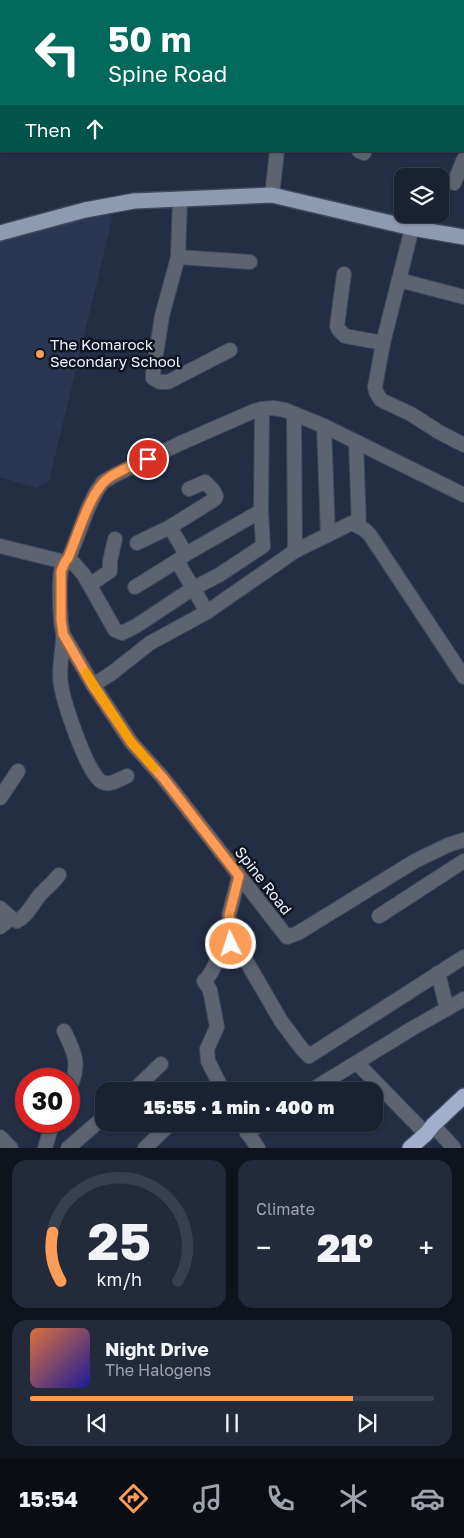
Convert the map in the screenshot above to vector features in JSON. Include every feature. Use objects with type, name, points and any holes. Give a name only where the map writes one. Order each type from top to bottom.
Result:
[{"type":"highway","points":[[410,1148],[464,1096]]},
{"type":"main road","points":[[0,233],[134,200],[272,195],[412,228],[464,237]]},
{"type":"street","points":[[272,195],[277,152]]},
{"type":"street","points":[[454,182],[464,159]]},
{"type":"street","points":[[180,199],[178,257],[162,316],[153,378],[160,382],[168,382],[230,350]]},
{"type":"street","points":[[412,228],[383,343],[375,387],[381,400],[411,414],[464,445]]},
{"type":"street","points":[[178,257],[250,262]]},
{"type":"street","points":[[344,274],[337,326],[339,330],[345,336],[383,343]]},
{"type":"street","points":[[399,280],[464,297]]},
{"type":"street","points":[[127,776],[109,784],[101,782],[97,778],[84,756],[61,687],[60,670],[63,634],[61,620],[61,571],[87,511],[103,482],[182,443],[254,411],[273,408],[285,410],[324,426],[464,495]]},
{"type":"street","points":[[0,546],[67,560],[84,575],[115,630],[122,633],[136,626],[192,589],[219,575],[264,546],[260,511],[262,409]]},
{"type":"street","points":[[294,414],[295,551]]},
{"type":"street","points":[[324,426],[328,535]]},
{"type":"street","points":[[356,442],[359,526]]},
{"type":"street","points":[[137,544],[170,527],[215,499],[216,496],[205,482],[189,489]]},
{"type":"street","points":[[135,587],[260,511]]},
{"type":"street","points":[[93,686],[150,643],[207,612],[295,551],[352,523],[370,535],[464,677]]},
{"type":"street","points":[[170,527],[192,589],[207,612]]},
{"type":"street","points":[[88,584],[110,571],[110,561],[115,539]]},
{"type":"street","name":"Spine Road","points":[[63,634],[93,686],[131,742],[164,779],[287,937],[290,937],[415,861],[448,845],[464,840]]},
{"type":"street","points":[[0,798],[18,771]]},
{"type":"street","points":[[379,916],[464,861]]},
{"type":"street","points":[[4,918],[20,920],[59,875]]},
{"type":"street","points":[[239,876],[229,915],[233,938],[281,1020],[309,1056],[464,957]]},
{"type":"street","points":[[218,1082],[208,1061],[207,1049],[217,1027],[210,990],[204,980],[209,976],[210,971],[218,960],[218,952],[231,944],[233,938]]},
{"type":"street","points":[[438,974],[447,1009]]},
{"type":"street","points":[[324,1082],[464,999]]},
{"type":"street","points":[[64,1031],[76,1058],[76,1068]]},
{"type":"street","points":[[142,1082],[161,1064]]},
{"type":"street","points":[[357,1064],[429,1130],[454,1148]]},
{"type":"street","points":[[68,1148],[95,1125]]},
{"type":"street","points":[[145,1148],[162,1132]]},
{"type":"street","points":[[247,1132],[258,1148]]},
{"type":"street","points":[[45,1148],[49,1133]]},
{"type":"street","points":[[0,1137],[11,1148]]},
{"type":"shaded area","name":"The Komarock Secondary School","points":[[115,207],[49,481],[36,488],[0,477],[0,230]]},
{"type":"slow traffic","points":[[86,673],[131,742],[154,768]]},
{"type":"place","name":"The Komarock Secondary School","points":[[40,354]]},
{"type":"route","points":[[148,459],[103,482],[96,492],[61,571],[61,620],[63,634],[93,686],[131,742],[164,779],[239,876],[229,915],[233,938],[231,944]]}]
